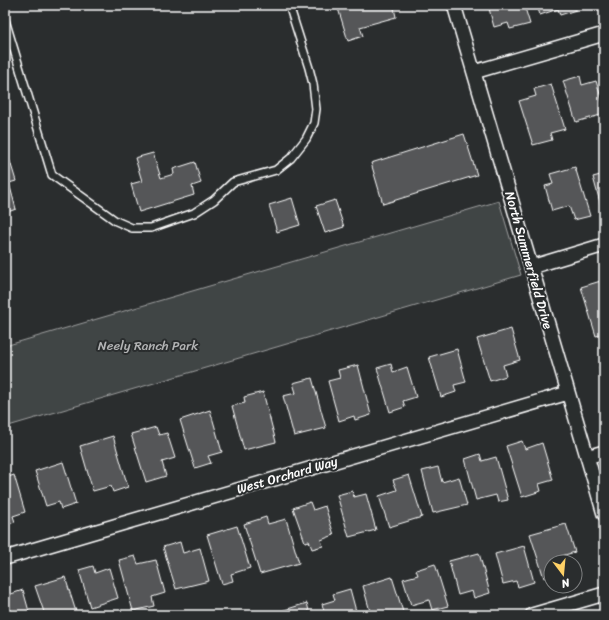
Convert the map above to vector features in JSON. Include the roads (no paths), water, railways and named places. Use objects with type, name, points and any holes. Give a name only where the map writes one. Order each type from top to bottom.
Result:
[{"type":"street","name":"North Summerfield Drive","points":[[454,5],[604,514]]},
{"type":"street","points":[[474,72],[604,34]]},
{"type":"street","points":[[531,267],[604,245]]},
{"type":"street","name":"West Orchard Way","points":[[5,558],[568,393]]},
{"type":"street","points":[[587,457],[604,452]]},
{"type":"street","points":[[532,615],[604,594]]},
{"type":"lane","points":[[5,20],[52,175],[116,221],[132,228],[151,228],[194,213],[214,200],[233,182],[276,170],[291,158],[306,139],[314,123],[316,109],[309,68],[289,5]]},
{"type":"park label","name":"Neely Ranch Park","points":[[148,345]]}]
